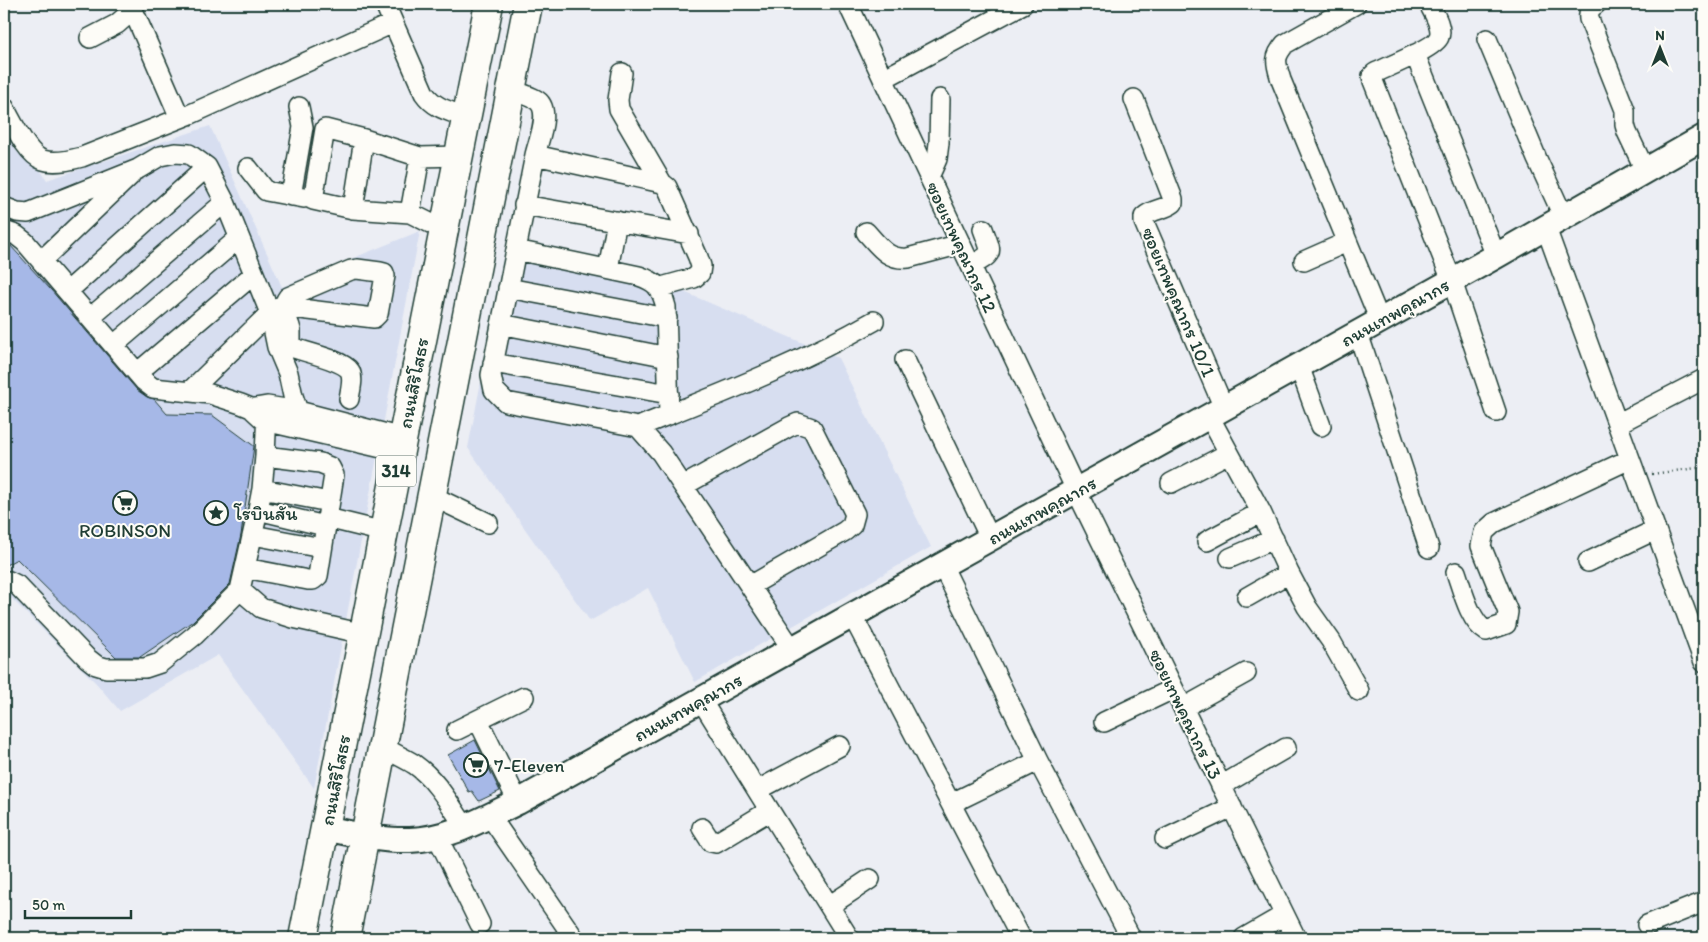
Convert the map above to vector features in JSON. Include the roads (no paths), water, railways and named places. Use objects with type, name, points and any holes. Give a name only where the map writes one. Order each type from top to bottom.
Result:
[{"type":"highway","name":"ถนนสิริโสธร","points":[[303,938],[458,156],[468,118],[489,4]]},
{"type":"highway","name":"314","points":[[345,938],[528,4]]},
{"type":"main road","name":"ถนนเทพคุณากร","points":[[325,828],[365,837],[412,840],[437,836],[490,816],[1703,142]]},
{"type":"street","points":[[385,4],[424,92],[431,102],[441,108],[468,118]]},
{"type":"street","name":"ซอยเทพคุณากร 12","points":[[848,4],[1076,490]]},
{"type":"street","points":[[883,79],[1023,4]]},
{"type":"street","points":[[1356,4],[1285,44],[1277,53],[1276,63],[1281,80],[1380,321]]},
{"type":"street","points":[[1429,4],[1440,28],[1440,36],[1436,42],[1372,76],[1452,281],[1496,412]]},
{"type":"street","points":[[1596,4],[1590,8],[1588,13],[1589,19],[1625,110],[1624,125],[1646,172]]},
{"type":"street","points":[[90,38],[117,24],[133,7],[180,118]]},
{"type":"street","points":[[4,107],[29,149],[43,160],[65,161],[82,157],[180,118],[393,22]]},
{"type":"street","points":[[1487,39],[1537,159],[1617,424],[1704,662]]},
{"type":"street","points":[[1415,54],[1496,256]]},
{"type":"street","points":[[622,73],[618,100],[619,109],[662,183],[667,187],[672,196],[701,266],[700,273],[694,278],[658,288]]},
{"type":"street","points":[[512,90],[537,99],[543,107],[544,120],[524,205],[490,375],[494,390],[506,402],[638,428],[782,368],[837,342],[874,321]]},
{"type":"street","points":[[929,177],[937,159],[940,99]]},
{"type":"street","name":"ซอยเทพคุณากร 10/1","points":[[1134,99],[1174,199],[1173,203],[1169,206],[1149,213],[1144,217],[1144,222],[1217,412]]},
{"type":"street","points":[[291,196],[303,127],[299,107]]},
{"type":"street","points":[[303,127],[325,129],[420,157],[458,156]]},
{"type":"street","points":[[313,200],[325,129]]},
{"type":"street","points":[[353,209],[364,139]]},
{"type":"street","points":[[298,411],[293,396],[284,347],[290,329],[279,308],[254,274],[225,202],[207,167],[189,154],[175,153],[160,156],[138,169],[28,213],[10,233],[25,242],[153,388],[210,394],[261,412],[401,445]]},
{"type":"street","points":[[535,156],[662,183]]},
{"type":"street","points":[[410,213],[420,157]]},
{"type":"street","points":[[68,292],[207,167]]},
{"type":"street","points":[[248,168],[266,191],[353,209],[410,213],[444,230]]},
{"type":"street","points":[[41,261],[138,169]]},
{"type":"street","points":[[90,318],[225,202]]},
{"type":"street","points":[[524,205],[689,234]]},
{"type":"street","points":[[4,207],[17,212],[28,213]]},
{"type":"street","points":[[608,269],[617,222]]},
{"type":"street","points":[[971,266],[987,257],[990,253],[983,229]]},
{"type":"street","points":[[866,232],[889,255],[899,259],[960,244]]},
{"type":"street","points":[[114,345],[239,238]]},
{"type":"street","points":[[1304,261],[1347,242]]},
{"type":"street","points":[[516,250],[608,269],[653,281],[663,296],[666,306],[669,415]]},
{"type":"street","points":[[189,392],[279,308],[288,297],[351,270],[380,272],[384,273],[385,276],[378,314],[374,318],[279,308]]},
{"type":"street","points":[[138,372],[254,274]]},
{"type":"street","points":[[508,288],[667,318]]},
{"type":"street","points":[[501,324],[668,356]]},
{"type":"street","points":[[1358,333],[1429,548]]},
{"type":"street","points":[[284,347],[342,364],[350,371],[352,379],[349,399]]},
{"type":"street","points":[[905,360],[990,538]]},
{"type":"street","points":[[493,363],[669,394]]},
{"type":"street","points":[[1299,366],[1321,426]]},
{"type":"street","points":[[1617,424],[1704,379]]},
{"type":"street","points":[[261,412],[298,411],[401,445]]},
{"type":"street","points":[[4,582],[9,581],[17,585],[86,658],[106,668],[145,668],[160,663],[195,635],[240,590],[262,489],[265,456],[261,412]]},
{"type":"street","points":[[1217,412],[1229,453],[1261,512],[1289,573],[1307,607],[1331,641],[1359,691]]},
{"type":"street","points":[[683,486],[789,427],[798,423],[812,428],[855,514],[852,524],[845,531],[750,586]]},
{"type":"street","points":[[638,428],[661,453],[792,649]]},
{"type":"street","points":[[1171,483],[1229,453]]},
{"type":"street","points":[[245,568],[313,580],[318,576],[334,475],[330,467],[320,463],[265,456]]},
{"type":"street","points":[[1456,572],[1474,620],[1480,628],[1486,631],[1506,624],[1508,612],[1481,546],[1484,532],[1494,523],[1633,467]]},
{"type":"street","points":[[262,489],[327,515],[384,532]]},
{"type":"street","name":"ซอยเทพคุณากร 13","points":[[1076,490],[1296,938]]},
{"type":"street","points":[[432,496],[488,523]]},
{"type":"street","points":[[258,510],[327,515]]},
{"type":"street","points":[[1207,541],[1261,512]]},
{"type":"street","points":[[1588,562],[1655,530]]},
{"type":"street","points":[[253,535],[322,548]]},
{"type":"street","points":[[1230,558],[1274,539]]},
{"type":"street","points":[[942,565],[1038,761],[1131,938]]},
{"type":"street","points":[[1247,597],[1289,573]]},
{"type":"street","points":[[240,590],[261,608],[294,618],[364,634]]},
{"type":"street","points":[[852,615],[1022,938]]},
{"type":"street","points":[[1183,708],[1246,673]]},
{"type":"street","points":[[1104,722],[1173,689]]},
{"type":"street","points":[[457,730],[524,697]]},
{"type":"street","points":[[701,700],[849,938]]},
{"type":"street","points":[[478,720],[518,802]]},
{"type":"street","points":[[758,790],[840,746]]},
{"type":"street","points":[[383,747],[414,765],[427,776],[449,803],[465,827]]},
{"type":"street","points":[[1221,786],[1286,748]]},
{"type":"street","points":[[952,803],[1038,761]]},
{"type":"street","points":[[1165,839],[1232,807]]},
{"type":"street","points":[[702,828],[711,842],[716,843],[770,811]]},
{"type":"street","points":[[490,816],[568,936]]},
{"type":"street","points":[[437,836],[480,924]]},
{"type":"street","points":[[829,906],[870,879]]},
{"type":"street","points":[[1647,925],[1704,902]]},
{"type":"street","points":[[1244,938],[1284,915]]},
{"type":"place","name":"ROBINSON","points":[[125,503]]},
{"type":"place","name":"โรบินสัน","points":[[216,513]]},
{"type":"place","name":"7-Eleven","points":[[476,765]]}]
